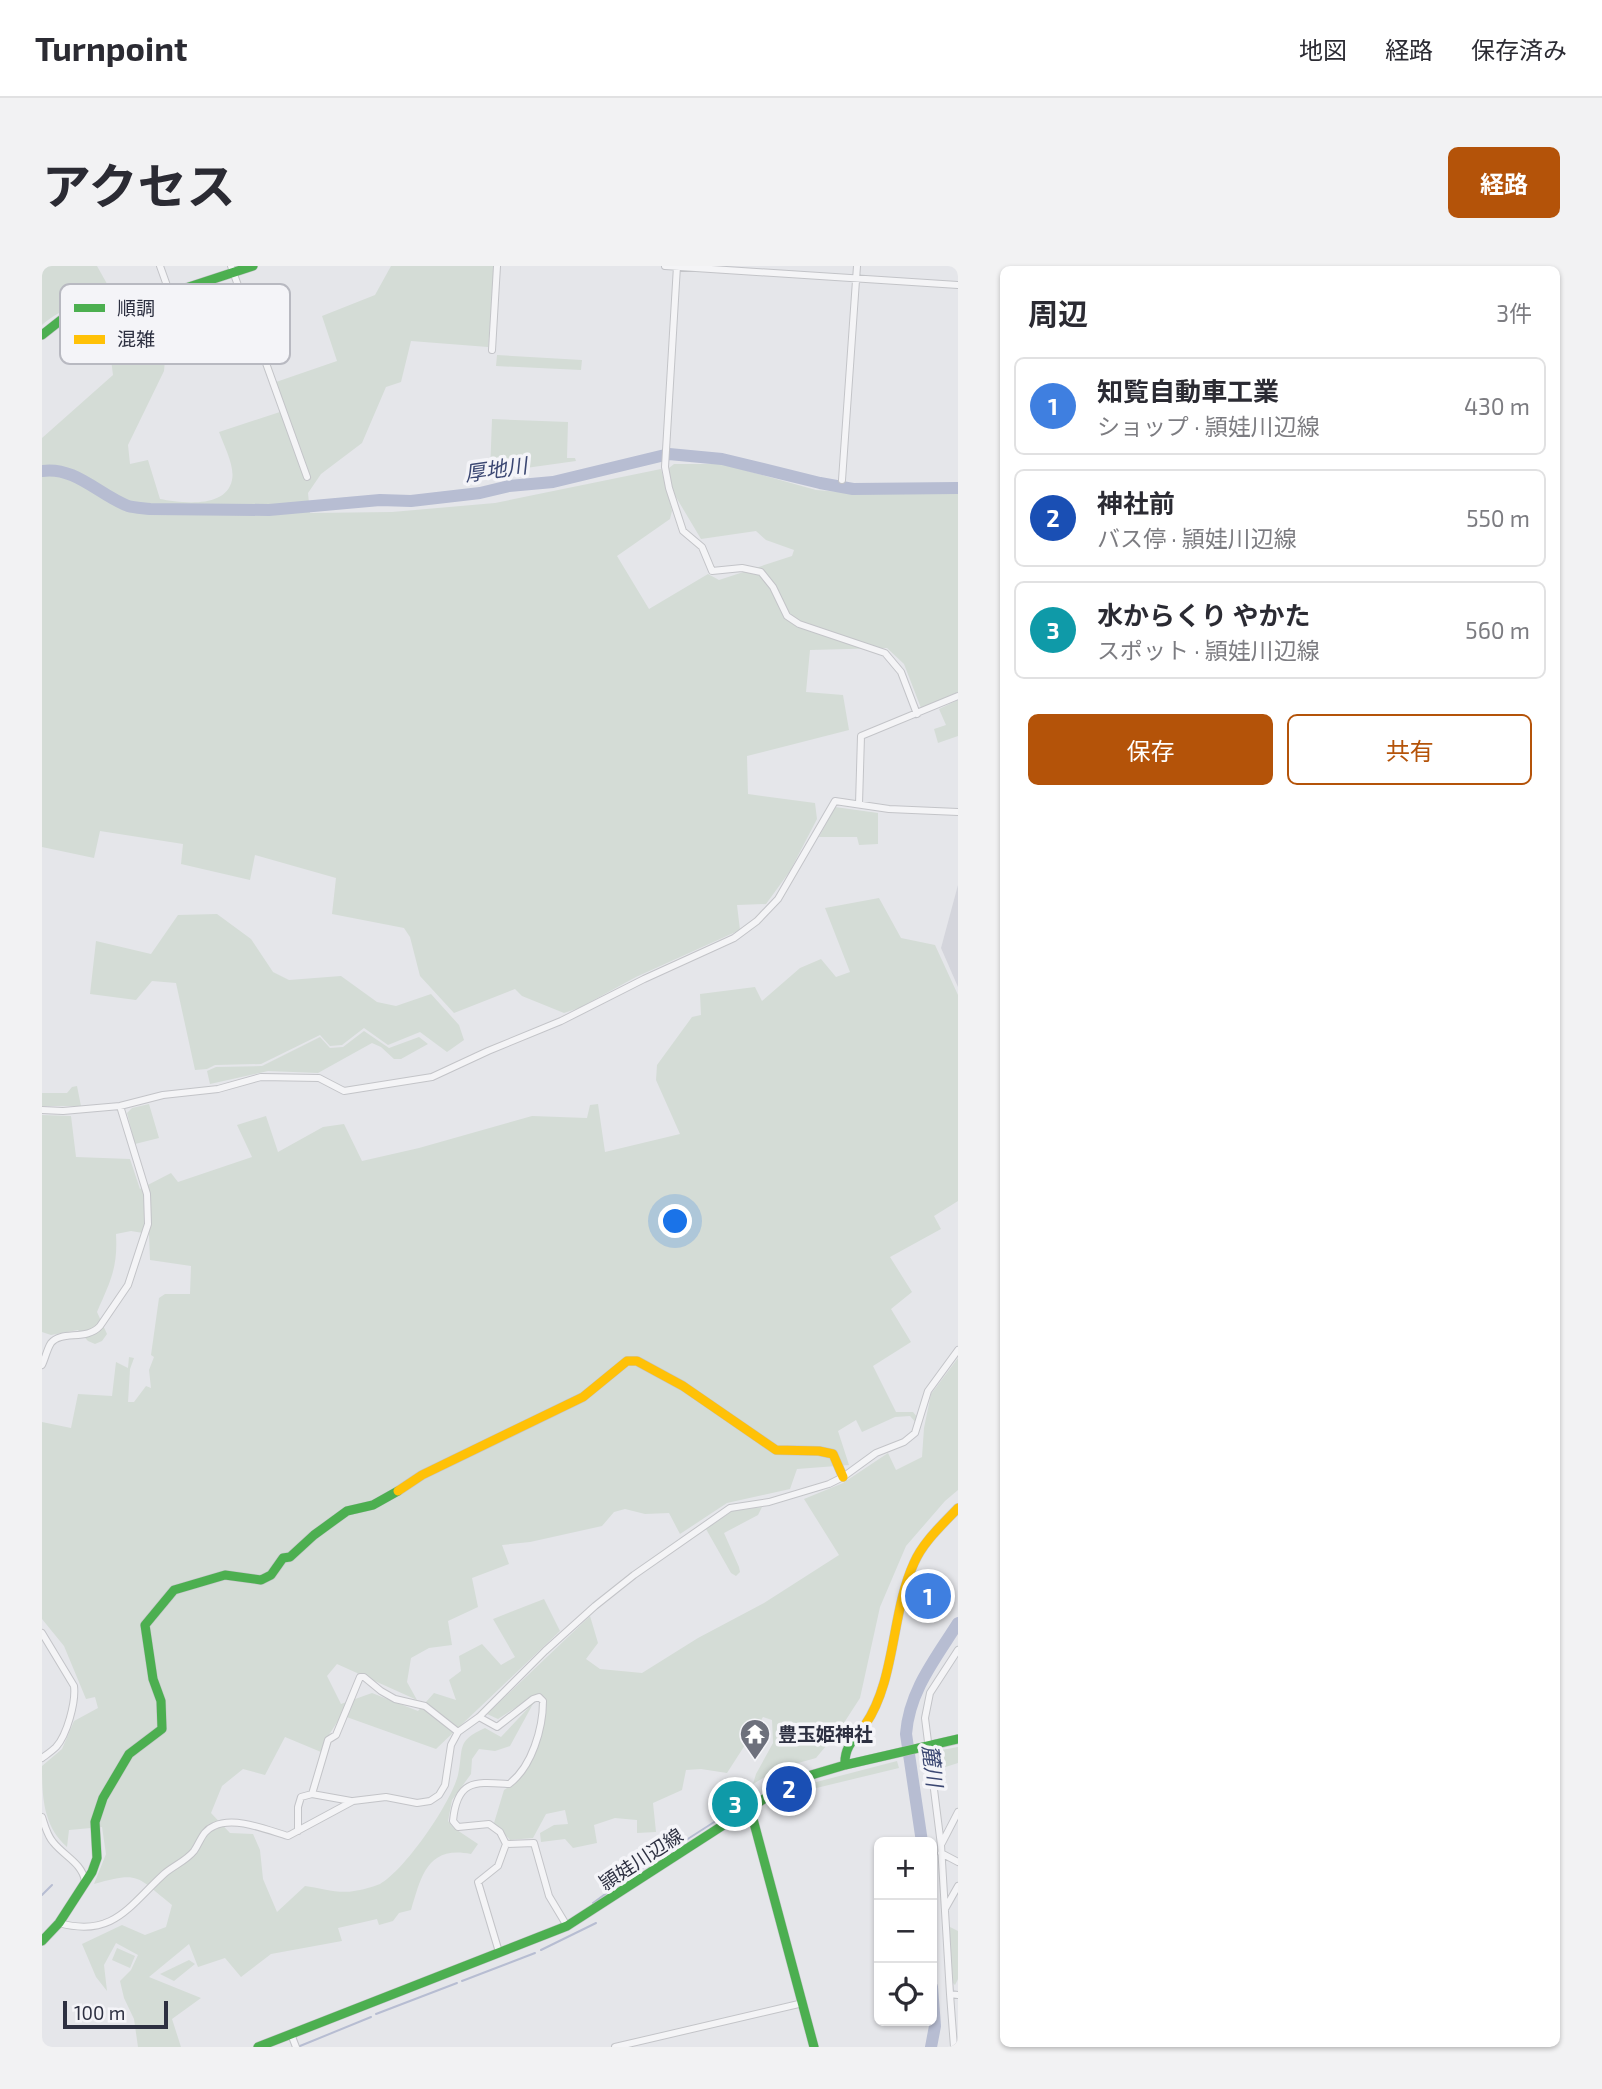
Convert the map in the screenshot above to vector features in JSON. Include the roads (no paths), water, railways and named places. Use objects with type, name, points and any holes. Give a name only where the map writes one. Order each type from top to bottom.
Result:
[{"type":"street","points":[[160,266],[166,284]]},
{"type":"street","points":[[195,284],[233,269],[253,266]]},
{"type":"street","points":[[492,350],[497,266]]},
{"type":"street","points":[[666,266],[958,285]]},
{"type":"street","points":[[677,266],[665,467],[683,531],[702,547],[712,571],[742,568],[761,572],[774,587],[786,616],[799,624],[885,653],[901,671],[917,714]]},
{"type":"street","points":[[842,480],[857,266]]},
{"type":"street","points":[[42,334],[60,321]]},
{"type":"street","points":[[267,364],[307,477]]},
{"type":"street","points":[[859,804],[861,737],[958,696]]},
{"type":"street","points":[[42,1110],[120,1106],[163,1095],[218,1088],[261,1077],[319,1078],[344,1091],[432,1077],[561,1021],[734,938],[778,899],[835,801],[889,809],[958,812]]},
{"type":"street","points":[[42,1365],[52,1342],[58,1338],[94,1332],[100,1326],[128,1285],[144,1240],[148,1224],[147,1194],[120,1106]]},
{"type":"street","points":[[298,1831],[301,1797],[312,1794],[353,1801],[386,1797],[417,1803],[429,1801],[439,1795],[445,1785],[451,1745],[458,1732],[479,1717],[595,1606],[730,1508],[769,1502],[844,1477],[876,1453],[904,1442],[915,1433],[928,1391],[958,1350]]},
{"type":"street","points":[[42,1941],[59,1923],[92,1872],[97,1858],[95,1822],[103,1798],[130,1754],[162,1729],[162,1701],[153,1679],[145,1625],[174,1590],[225,1575],[261,1580],[271,1575],[283,1558],[290,1557],[306,1541],[347,1511],[373,1505],[390,1497],[422,1475],[583,1398],[627,1361],[637,1361],[683,1386],[776,1450],[788,1453],[824,1451],[833,1454],[844,1477]]},
{"type":"street","points":[[845,1765],[846,1747],[870,1717],[875,1705],[905,1589],[916,1558],[958,1507]]},
{"type":"street","points":[[42,1633],[74,1686],[75,1695],[74,1707],[58,1745],[42,1758]]},
{"type":"street","points":[[954,2047],[956,1994],[944,1910],[941,1849],[926,1746],[925,1717],[930,1693],[958,1650]]},
{"type":"street","points":[[312,1794],[328,1740],[336,1735],[360,1677],[364,1677],[394,1699],[425,1706],[458,1732]]},
{"type":"street","points":[[479,1717],[497,1727],[533,1699],[539,1697],[543,1701],[539,1732],[517,1778],[509,1784],[475,1782],[467,1788],[454,1807],[453,1821],[458,1827],[489,1824],[500,1832],[506,1844],[498,1866],[478,1882],[499,1952]]},
{"type":"street","name":"頴娃川辺線","points":[[258,2047],[566,1926],[801,1778],[958,1739]]},
{"type":"street","points":[[59,1923],[89,1927],[104,1925],[118,1918],[166,1872],[194,1851],[204,1833],[213,1826],[239,1824],[288,1836],[353,1801]]},
{"type":"street","points":[[750,1808],[813,2044]]},
{"type":"street","points":[[941,1849],[958,1812]]},
{"type":"street","points":[[42,1817],[55,1845],[77,1864],[85,1881]]},
{"type":"street","points":[[506,1844],[534,1843],[549,1896],[566,1926]]},
{"type":"street","points":[[941,1849],[958,1862]]},
{"type":"street","points":[[944,1910],[958,1886]]},
{"type":"street","points":[[615,2047],[803,2003]]},
{"type":"street","points":[[291,2034],[296,2047]]},
{"type":"waterway","name":"厚地川","points":[[42,471],[65,473],[128,506],[150,509],[269,510],[380,500],[411,501],[553,482],[669,454],[722,459],[853,489],[958,488]]},
{"type":"waterway","name":"麓川","points":[[921,1837],[906,1734],[908,1718],[918,1689],[958,1623]]},
{"type":"waterway","points":[[593,1903],[750,1799]]},
{"type":"waterway","points":[[42,1895],[52,1885]]},
{"type":"waterway","points":[[541,1950],[596,1923]]},
{"type":"waterway","points":[[462,1981],[535,1953]]},
{"type":"waterway","points":[[376,2014],[457,1983]]},
{"type":"waterway","points":[[300,2046],[371,2017]]},
{"type":"waterway","name":"麓川","points":[[931,2047],[935,2026]]},
{"type":"place","name":"知覧自動車工業","points":[[928,1596]]},
{"type":"place","name":"豊玉姫神社","points":[[755,1761]]},
{"type":"place","name":"神社前","points":[[789,1789]]},
{"type":"place","name":"水からくり やかた","points":[[735,1804]]}]
